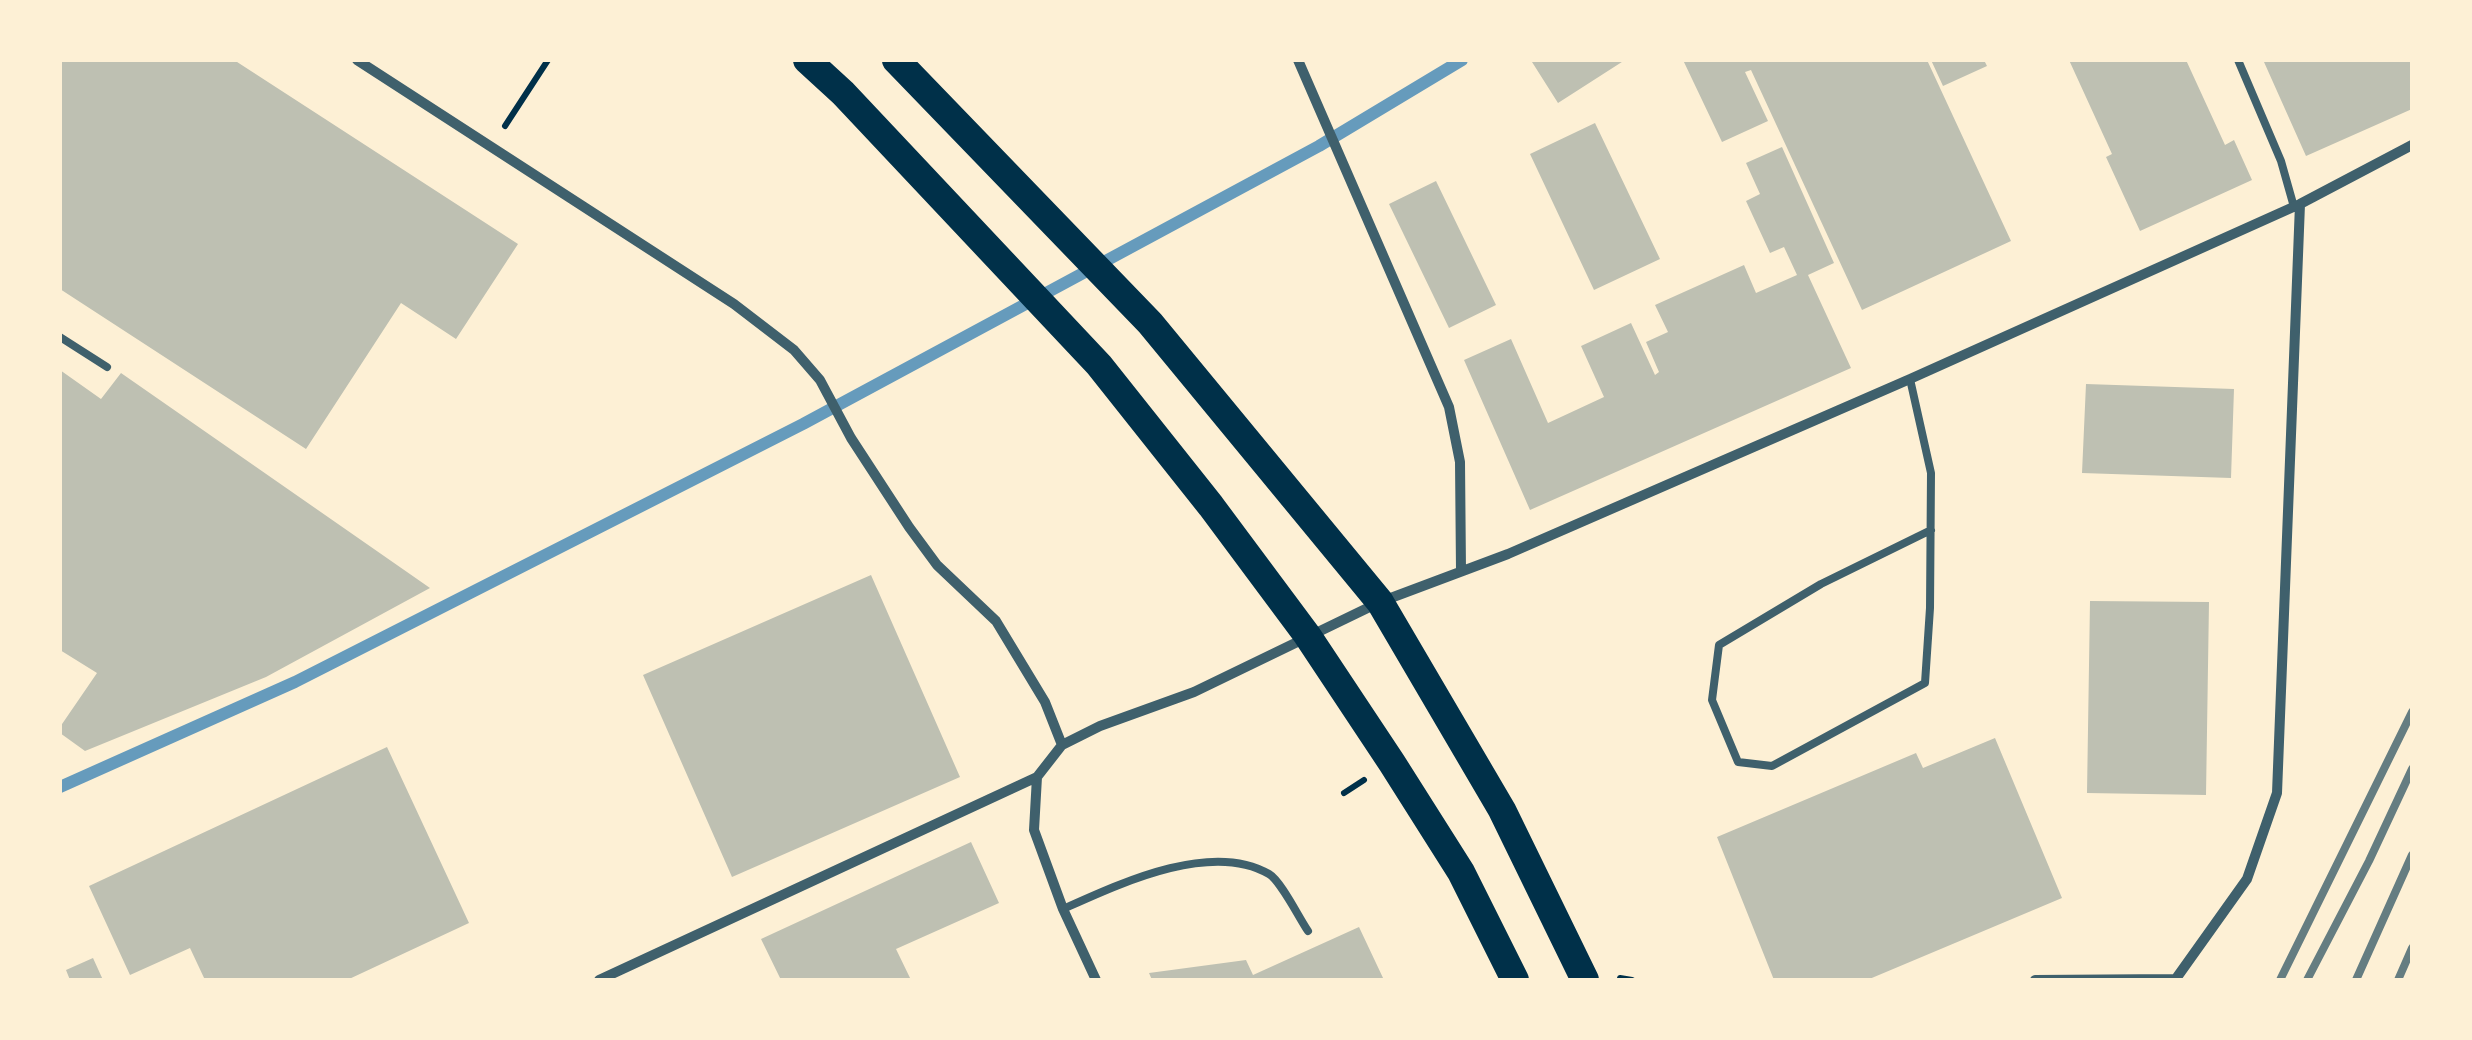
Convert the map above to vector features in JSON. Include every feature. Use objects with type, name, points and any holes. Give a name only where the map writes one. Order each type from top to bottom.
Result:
[{"type":"highway","points":[[808,60],[1099,365],[1210,506],[1306,635],[1460,872],[1515,980]]},
{"type":"highway","points":[[896,60],[1150,323],[1380,602],[1502,810],[1585,980]]},
{"type":"street","points":[[357,60],[622,231],[794,350],[820,380],[851,438],[908,527],[937,564],[996,622],[1045,702],[1062,745]]},
{"type":"street","points":[[1298,60],[1449,408],[1460,462],[1462,572]]},
{"type":"street","points":[[599,980],[1038,776],[1062,745],[1100,726],[1194,692],[1380,602],[1462,572],[1910,379],[2297,206],[2412,145]]},
{"type":"street","points":[[2034,980],[2175,980],[2247,879],[2277,793],[2297,206]]},
{"type":"street","points":[[1038,776],[1034,830],[1096,980]]},
{"type":"lane","points":[[2238,60],[2297,206]]},
{"type":"lane","points":[[60,337],[108,368]]},
{"type":"lane","points":[[1910,379],[1931,474],[1930,608],[1925,683],[1772,766],[1738,762],[1712,700],[1719,644],[1821,584],[1930,530]]},
{"type":"lane","points":[[1064,909],[1130,879],[1222,860],[1272,875],[1308,932]]},
{"type":"path","points":[[490,148],[548,60]]},
{"type":"path","points":[[1620,978],[1632,980]]},
{"type":"building","points":[[62,60],[234,60],[518,244],[456,339],[401,303],[306,449],[60,289]]},
{"type":"building","points":[[1625,60],[1558,103],[1532,62]]},
{"type":"building","points":[[1683,60],[1927,60],[2011,241],[1862,310],[1751,70],[1745,72],[1768,121],[1722,142]]},
{"type":"building","points":[[1931,60],[1984,60],[1987,66],[1943,86]]},
{"type":"building","points":[[2069,60],[2186,60],[2225,145],[2234,140],[2252,180],[2140,231],[2106,157],[2112,154]]},
{"type":"building","points":[[2412,60],[2412,109],[2306,156],[2264,62]]},
{"type":"building","points":[[1595,123],[1660,259],[1594,290],[1530,154]]},
{"type":"building","points":[[1782,147],[1834,263],[1808,275],[1851,368],[1530,510],[1464,360],[1511,339],[1548,423],[1604,397],[1581,346],[1631,323],[1655,375],[1659,372],[1646,342],[1668,332],[1655,305],[1744,265],[1756,293],[1797,275],[1784,247],[1770,253],[1746,201],[1760,194],[1746,163]]},
{"type":"building","points":[[1436,181],[1496,305],[1449,328],[1389,204]]},
{"type":"building","points":[[60,370],[101,399],[121,373],[430,588],[266,677],[85,751],[60,733],[60,727],[97,673],[60,650]]},
{"type":"building","points":[[2086,384],[2234,389],[2231,478],[2082,473]]},
{"type":"building","points":[[871,575],[960,777],[732,877],[643,675]]},
{"type":"building","points":[[2090,601],[2209,602],[2206,795],[2087,793]]},
{"type":"building","points":[[1995,738],[2062,898],[1867,980],[1774,980],[1717,837],[1916,753],[1923,768]]},
{"type":"building","points":[[387,747],[469,923],[347,980],[205,980],[190,948],[130,975],[89,886]]},
{"type":"building","points":[[971,842],[999,903],[896,949],[911,980],[781,980],[761,939]]},
{"type":"building","points":[[1359,927],[1384,980],[1152,980],[1149,973],[1246,960],[1253,975]]},
{"type":"building","points":[[93,958],[103,980],[70,980],[66,970]]},
{"type":"waterway","points":[[60,787],[295,682],[803,424],[1319,146],[1462,60]]},
{"type":"railway","points":[[2280,980],[2412,712]]},
{"type":"railway","points":[[2307,980],[2412,769]]},
{"type":"railway","points":[[2356,980],[2412,855]]},
{"type":"railway","points":[[2398,980],[2412,948]]}]
